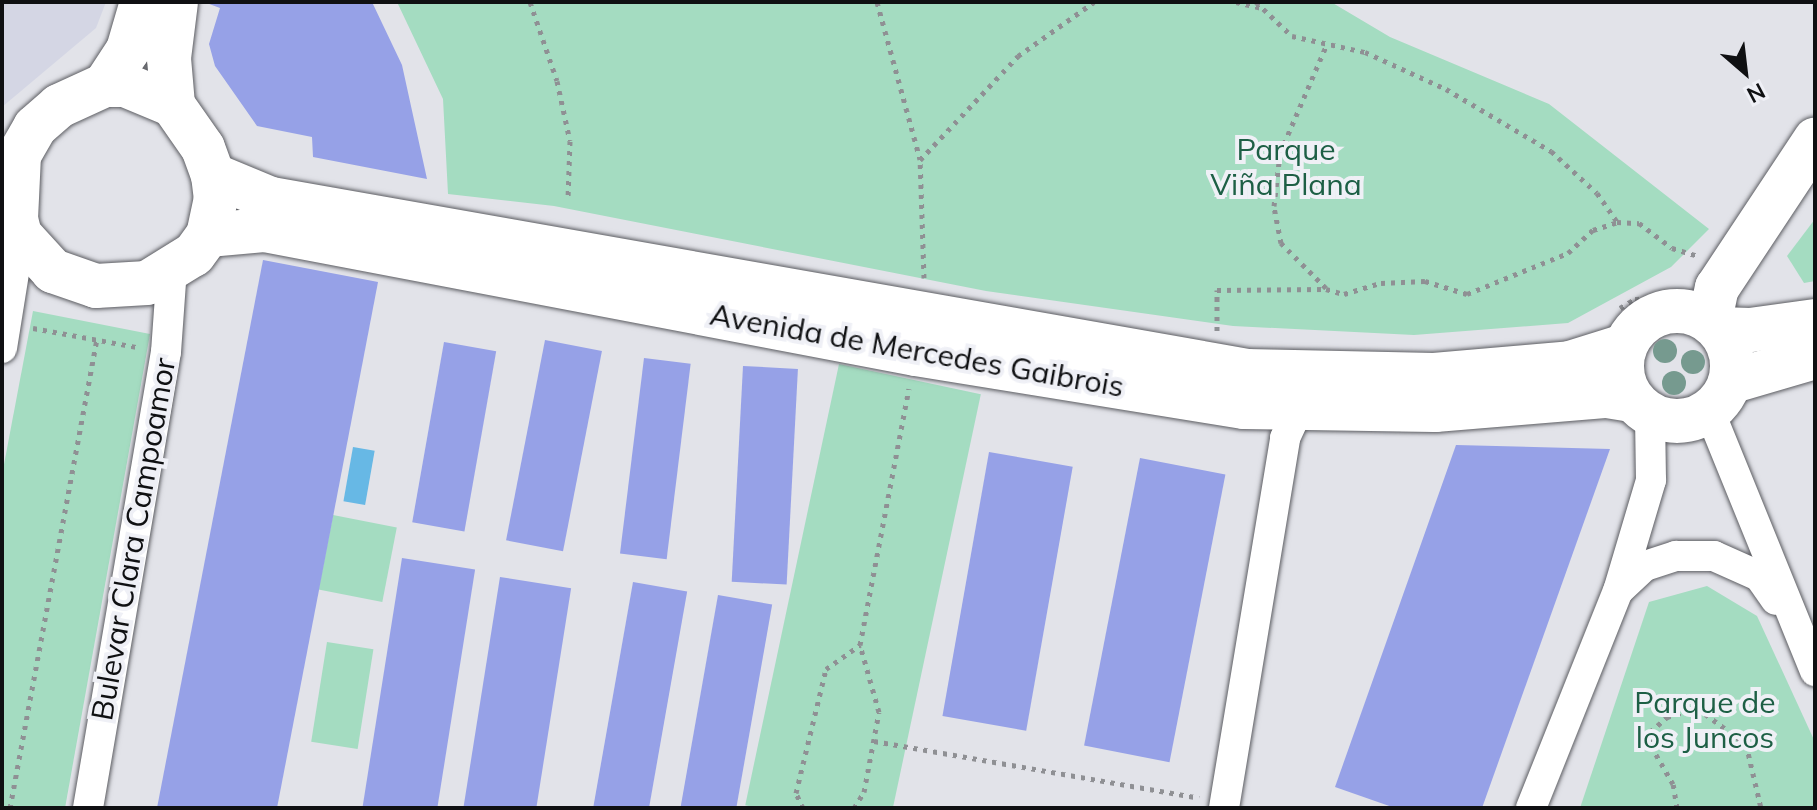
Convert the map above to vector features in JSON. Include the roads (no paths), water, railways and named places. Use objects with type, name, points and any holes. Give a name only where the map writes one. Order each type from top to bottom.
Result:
[{"type":"street","points":[[105,85],[128,50],[142,2]]},
{"type":"street","points":[[12,220],[53,271],[96,286],[147,283],[194,254],[208,235],[216,198],[213,175],[203,148],[173,105],[169,58],[176,2]]},
{"type":"street","points":[[4,336],[12,220],[11,161],[35,127],[59,106],[105,85],[125,85],[173,105]]},
{"type":"street","points":[[1701,320],[1740,251],[1815,140]]},
{"type":"street","name":"Avenida de Mercedes Gaibrois","points":[[213,175],[271,199],[1247,371],[1434,375],[1570,363],[1624,346]]},
{"type":"street","name":"Avenida de Mercedes Gaibrois","points":[[208,235],[264,230],[916,354],[1244,407],[1435,410],[1607,396],[1641,408]]},
{"type":"street","name":"Bulevar Clara Campoamor","points":[[88,808],[166,352],[172,269]]},
{"type":"street","points":[[1701,320],[1731,354],[1720,396],[1794,624],[1815,671]]},
{"type":"street","points":[[1531,808],[1618,591],[1651,480],[1641,408],[1622,374],[1624,346],[1640,326],[1701,320],[1750,330],[1815,321]]},
{"type":"street","points":[[1641,408],[1674,422],[1720,396],[1815,357]]},
{"type":"street","points":[[1225,806],[1285,438],[1298,410]]},
{"type":"street","points":[[1618,591],[1645,566],[1676,556],[1714,556],[1759,576],[1794,624]]},
{"type":"water","points":[[353,447],[375,451],[365,505],[343,501]]},
{"type":"park label","name":"Parque Viña Plana","points":[[1286,166]]},
{"type":"park label","name":"Parque de los Juncos","points":[[1705,719]]}]
